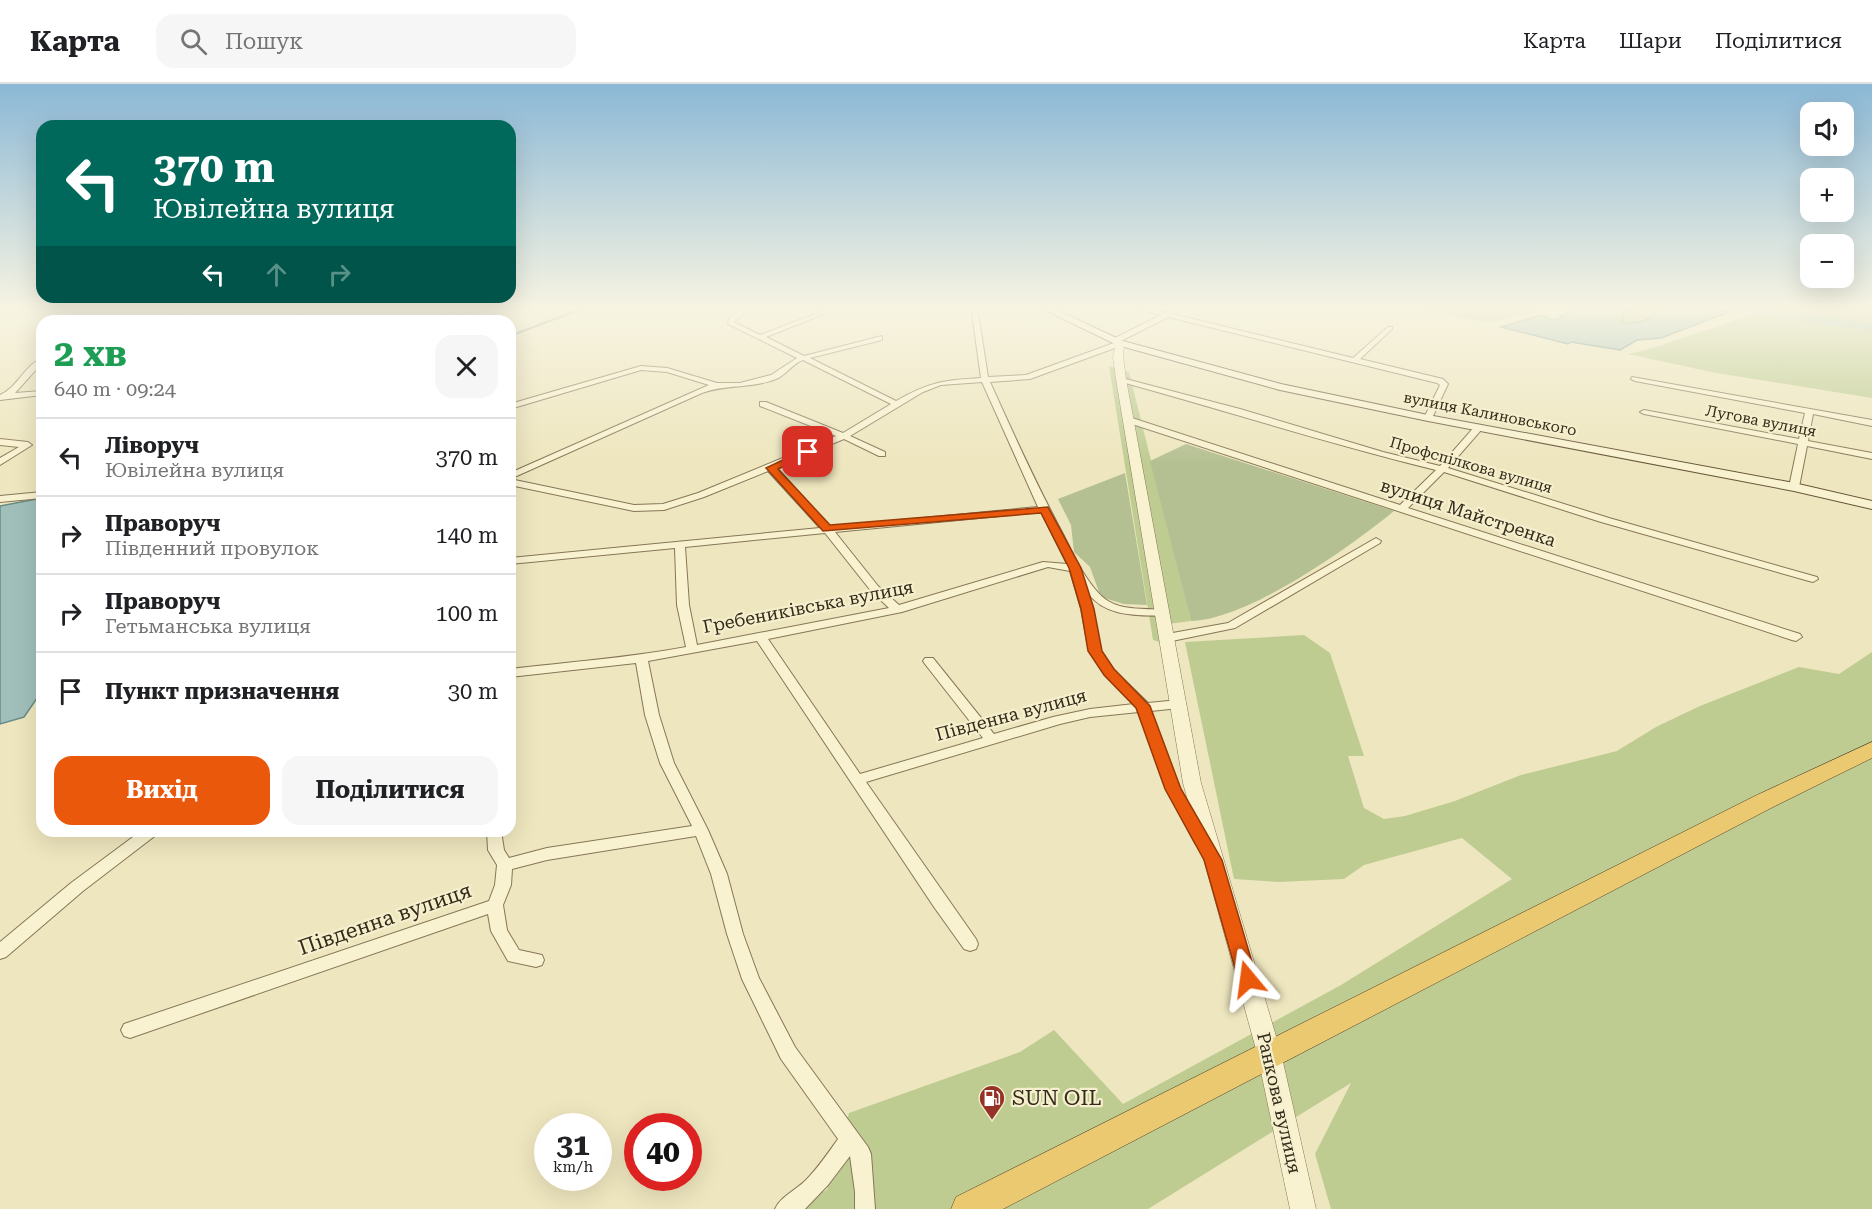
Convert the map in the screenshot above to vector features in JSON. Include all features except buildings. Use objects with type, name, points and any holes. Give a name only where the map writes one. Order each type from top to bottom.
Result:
[{"type":"highway","points":[[968,1209],[1269,1053],[1872,749]]},
{"type":"main road","name":"вулиця Калиновського","points":[[1177,358],[1280,387],[1479,428],[1794,487],[1872,505]]},
{"type":"street","points":[[516,405],[632,369],[667,370],[716,385],[740,385],[774,377],[786,366],[803,358]]},
{"type":"street","points":[[805,358],[896,404]]},
{"type":"street","name":"Ранкова вулиця","points":[[982,358],[985,380],[1044,509],[1075,568],[1087,609],[1095,651],[1109,672],[1143,706],[1173,789],[1213,860],[1269,1053],[1303,1209]]},
{"type":"street","points":[[516,483],[634,508],[664,507],[771,468],[844,436],[920,390],[940,383],[1027,377],[1075,358]]},
{"type":"street","points":[[1118,358],[1192,783],[1213,860]]},
{"type":"street","points":[[1349,358],[1440,381],[1444,384],[1428,418]]},
{"type":"street","points":[[3,397],[17,389],[36,364]]},
{"type":"street","name":"Профспілкова вулиця","points":[[1121,379],[1380,454],[1442,469],[1605,520],[1813,579]]},
{"type":"street","points":[[1635,379],[1872,423]]},
{"type":"street","points":[[516,473],[716,385]]},
{"type":"street","points":[[17,389],[27,393]]},
{"type":"street","points":[[3,397],[36,393]]},
{"type":"street","points":[[516,398],[525,402]]},
{"type":"street","points":[[763,404],[844,436],[882,454]]},
{"type":"street","name":"Лугова вулиця","points":[[1644,412],[1872,456]]},
{"type":"street","points":[[1794,487],[1809,412]]},
{"type":"street","name":"вулиця Майстренка","points":[[1129,420],[1796,637]]},
{"type":"street","points":[[1401,509],[1479,428]]},
{"type":"street","points":[[0,442],[28,445],[0,462]]},
{"type":"street","points":[[771,468],[827,529],[884,601],[898,610]]},
{"type":"street","points":[[0,499],[36,496]]},
{"type":"street","points":[[516,560],[1044,509]]},
{"type":"street","points":[[1167,638],[1231,626],[1376,541]]},
{"type":"street","points":[[680,543],[683,605],[692,649]]},
{"type":"street","name":"Гребениківська вулиця","points":[[516,672],[641,659],[898,610],[1047,564],[1075,568]]},
{"type":"street","points":[[1075,568],[1096,597],[1106,603],[1120,609],[1163,613]]},
{"type":"street","points":[[760,636],[970,944]]},
{"type":"street","points":[[641,659],[652,716],[667,763],[701,830],[719,874],[735,934],[766,1012],[788,1053],[861,1154],[865,1209]]},
{"type":"street","points":[[929,661],[990,738]]},
{"type":"street","name":"Південна вулиця","points":[[857,780],[990,738],[1090,713],[1179,704]]},
{"type":"street","points":[[495,837],[496,850],[505,865],[547,854],[701,830]]},
{"type":"street","points":[[0,952],[77,887],[143,837]]},
{"type":"street","name":"Південна вулиця","points":[[130,1030],[495,906],[503,885],[505,865]]},
{"type":"street","points":[[495,906],[499,931],[514,956],[536,960]]},
{"type":"street","points":[[785,1209],[794,1205],[823,1176],[850,1139]]},
{"type":"green space","points":[[1649,358],[1872,358],[1872,398],[1711,372]]},
{"type":"green space","points":[[1109,366],[1129,372],[1191,621],[1168,624],[1162,643],[1153,640]]},
{"type":"green space","points":[[1186,444],[1394,511],[1325,562],[1269,595],[1215,617],[1191,621],[1150,461]]},
{"type":"green space","points":[[1125,473],[1147,605],[1124,604],[1104,598],[1099,592],[1090,567],[1074,552],[1071,525],[1058,499]]},
{"type":"green space","points":[[1304,635],[1330,653],[1364,756],[1348,756],[1364,808],[1384,819],[1405,816],[1455,801],[1521,775],[1617,751],[1656,727],[1700,706],[1799,667],[1839,674],[1872,652],[1872,1209],[1331,1209],[1315,1154],[1351,1083],[1148,1209],[783,1209],[827,1190],[849,1113],[1020,1052],[1054,1030],[1123,1104],[1341,985],[1512,879],[1462,838],[1364,865],[1344,879],[1278,882],[1234,879],[1185,642]]},
{"type":"water","points":[[36,499],[36,700],[24,717],[0,724],[0,506]]},
{"type":"place","name":"SUN OIL","points":[[992,1121]]},
{"type":"route","points":[[808,452],[771,468],[827,529],[1044,509],[1075,568],[1087,609],[1095,651],[1109,672],[1143,706],[1173,789],[1213,860],[1248,979]]}]
